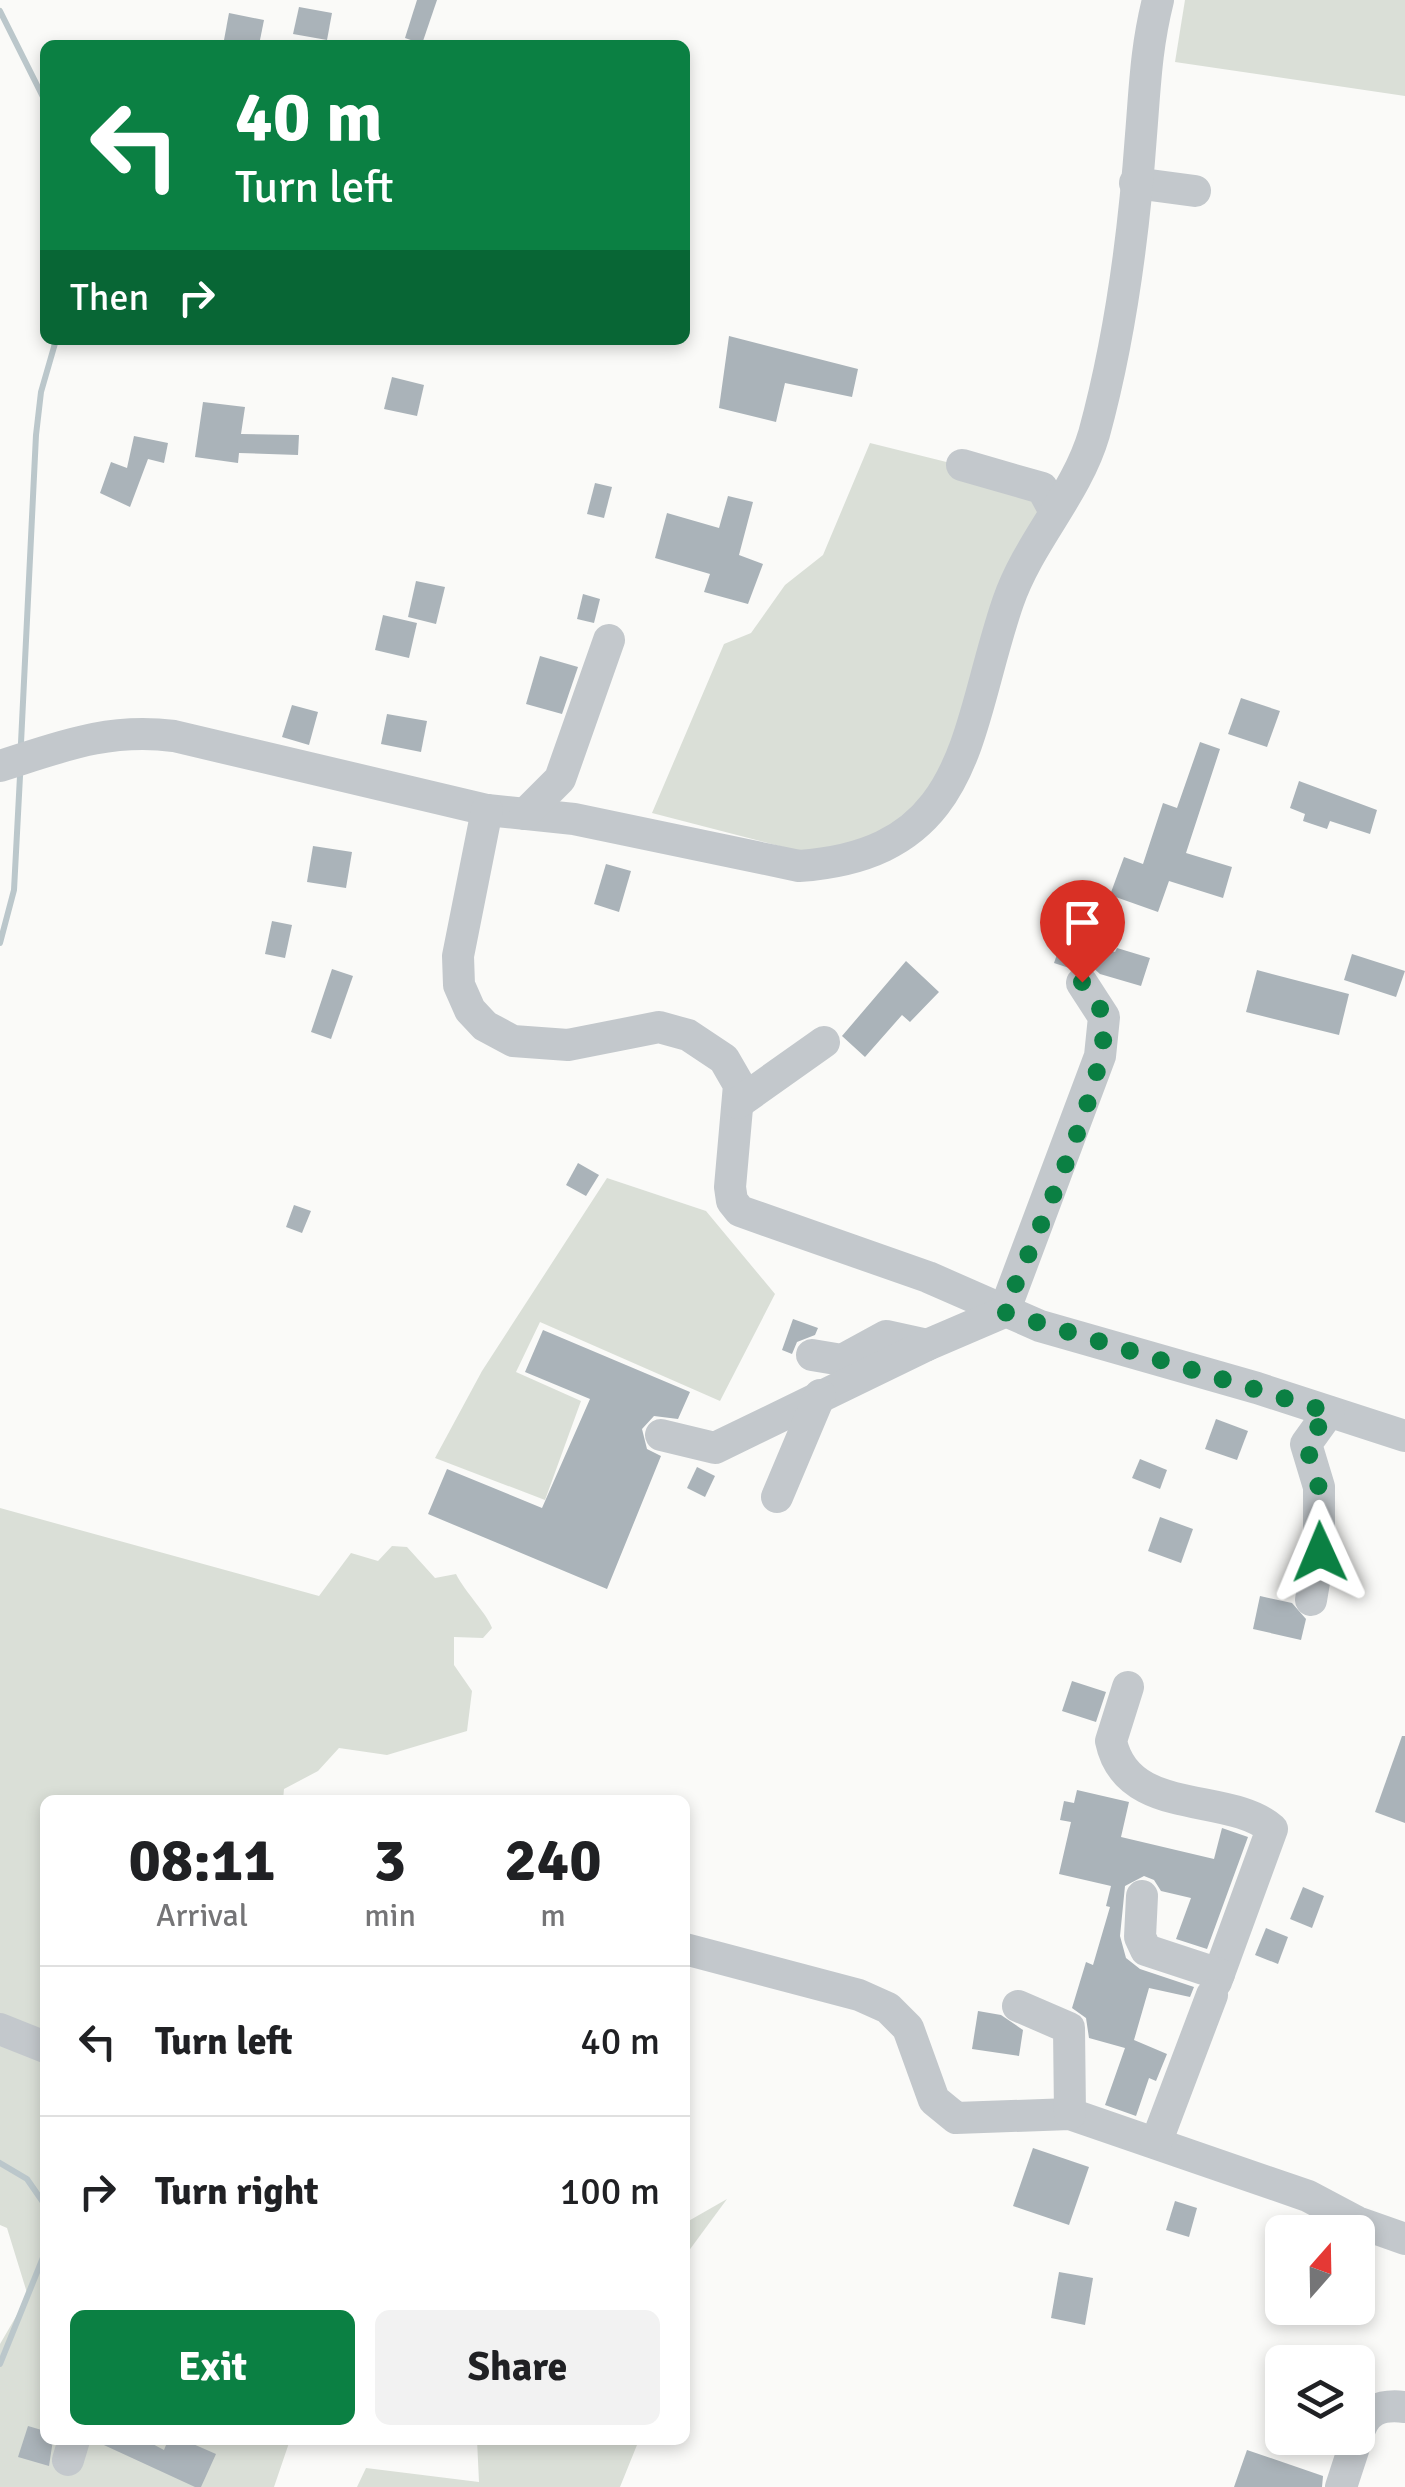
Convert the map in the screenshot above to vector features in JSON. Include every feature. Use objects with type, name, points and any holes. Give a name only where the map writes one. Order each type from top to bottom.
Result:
[{"type":"street","points":[[0,766],[97,735],[130,731],[174,736],[487,810],[574,819],[799,866],[836,864],[894,840],[935,806],[954,778],[976,722],[1018,574],[1054,510],[1070,490],[1093,436],[1112,344],[1135,182],[1144,54],[1158,0]]},
{"type":"street","points":[[1135,182],[1195,191]]},
{"type":"street","points":[[962,465],[1042,488],[1054,510]]},
{"type":"street","points":[[526,814],[560,780],[609,640]]},
{"type":"street","points":[[487,810],[458,956],[459,985],[470,1010],[485,1026],[513,1041],[568,1046],[658,1027],[688,1035],[724,1059],[739,1085],[730,1187],[732,1201],[740,1211],[928,1277],[1004,1312],[1405,1436]]},
{"type":"street","points":[[661,1434],[715,1448],[927,1344],[1004,1312],[1074,1134],[1100,1056],[1104,1017],[1082,982]]},
{"type":"street","points":[[738,1103],[824,1042]]},
{"type":"street","points":[[812,1355],[842,1360],[870,1341],[886,1336],[927,1344]]},
{"type":"street","points":[[777,1497],[820,1395]]},
{"type":"street","points":[[1311,1600],[1320,1552],[1319,1488],[1306,1444],[1329,1412]]},
{"type":"street","points":[[1128,1687],[1111,1741],[1126,1774],[1154,1791],[1272,1829],[1156,2143]]},
{"type":"street","points":[[1142,1896],[1140,1937],[1146,1950],[1216,1984]]},
{"type":"street","points":[[690,1949],[859,1996],[888,2008],[908,2028],[934,2100],[956,2118],[1070,2114],[1308,2196],[1357,2222],[1405,2238]]},
{"type":"street","points":[[1018,2006],[1070,2028],[1070,2114]]},
{"type":"street","points":[[0,2029],[40,2045]]},
{"type":"street","points":[[1375,2409],[1405,2407]]},
{"type":"street","points":[[1341,2487],[1351,2455]]},
{"type":"shaded area","points":[[1185,0],[1405,0],[1405,96],[1175,62]]},
{"type":"shaded area","points":[[870,443],[1051,488],[968,741],[910,815],[867,841],[814,855],[652,813],[724,644],[751,633],[785,585],[823,555]]},
{"type":"shaded area","points":[[607,1178],[706,1211],[775,1294],[720,1401],[540,1322],[516,1372],[581,1401],[545,1500],[435,1458],[482,1371]]},
{"type":"shaded area","points":[[0,1508],[319,1596],[351,1553],[378,1561],[392,1546],[407,1547],[435,1578],[456,1574],[492,1628],[483,1638],[454,1637],[454,1665],[472,1691],[467,1731],[387,1755],[339,1748],[318,1771],[284,1789],[283,1795],[40,1795],[40,2445],[288,2445],[274,2487],[0,2487],[0,2344],[28,2296],[7,2228],[0,2225]]},
{"type":"shaded area","points":[[727,2199],[690,2249],[690,2220]]},
{"type":"shaded area","points":[[477,2445],[637,2445],[620,2487],[357,2487],[366,2468],[479,2482]]},
{"type":"building","points":[[417,0],[437,0],[423,40],[405,38]]},
{"type":"building","points":[[299,7],[332,13],[327,40],[293,34]]},
{"type":"building","points":[[229,13],[264,20],[260,40],[224,40]]},
{"type":"building","points":[[729,336],[858,369],[852,397],[785,383],[776,422],[719,408]]},
{"type":"building","points":[[392,377],[424,385],[417,416],[384,409]]},
{"type":"building","points":[[203,402],[245,407],[241,434],[299,435],[298,455],[239,453],[238,463],[195,457]]},
{"type":"building","points":[[134,436],[168,443],[164,463],[148,459],[130,507],[100,493],[111,462],[127,468]]},
{"type":"building","points":[[595,483],[612,487],[604,518],[587,514]]},
{"type":"building","points":[[728,496],[753,502],[739,555],[763,564],[748,604],[704,592],[710,574],[655,558],[667,513],[719,528]]},
{"type":"building","points":[[416,581],[445,587],[436,624],[408,617]]},
{"type":"building","points":[[583,594],[600,599],[594,623],[577,619]]},
{"type":"building","points":[[383,615],[417,623],[409,658],[375,650]]},
{"type":"building","points":[[540,656],[578,667],[562,714],[526,704]]},
{"type":"building","points":[[1241,698],[1280,711],[1267,747],[1228,734]]},
{"type":"building","points":[[292,705],[318,712],[309,745],[282,737]]},
{"type":"building","points":[[387,714],[427,721],[421,752],[381,744]]},
{"type":"building","points":[[1200,742],[1220,749],[1186,853],[1232,867],[1223,898],[1169,881],[1158,912],[1110,895],[1124,857],[1143,864],[1163,803],[1177,808]]},
{"type":"building","points":[[1299,781],[1377,810],[1370,834],[1330,821],[1327,829],[1303,821],[1305,814],[1290,808]]},
{"type":"building","points":[[313,846],[352,852],[346,888],[307,882]]},
{"type":"building","points":[[606,864],[631,871],[619,912],[594,904]]},
{"type":"building","points":[[272,921],[292,925],[285,958],[265,954]]},
{"type":"building","points":[[1064,934],[1115,952],[1117,948],[1150,958],[1141,986],[1100,974],[1090,965],[1069,968],[1054,963]]},
{"type":"building","points":[[1352,954],[1405,971],[1396,997],[1344,980]]},
{"type":"building","points":[[906,961],[939,992],[910,1022],[902,1015],[865,1057],[842,1036]]},
{"type":"building","points":[[332,969],[353,976],[331,1039],[311,1032]]},
{"type":"building","points":[[1257,970],[1349,994],[1339,1035],[1246,1012]]},
{"type":"building","points":[[578,1163],[599,1175],[586,1196],[566,1185]]},
{"type":"building","points":[[294,1205],[311,1211],[302,1233],[286,1227]]},
{"type":"building","points":[[793,1319],[818,1328],[815,1335],[797,1342],[792,1354],[782,1350]]},
{"type":"building","points":[[543,1330],[690,1392],[678,1419],[654,1416],[642,1429],[647,1449],[661,1456],[607,1589],[428,1514],[447,1469],[542,1508],[590,1399],[525,1372]]},
{"type":"building","points":[[1216,1419],[1248,1431],[1237,1460],[1205,1449]]},
{"type":"building","points":[[1140,1459],[1167,1470],[1160,1489],[1132,1478]]},
{"type":"building","points":[[697,1467],[715,1476],[705,1497],[687,1488]]},
{"type":"building","points":[[1160,1517],[1193,1529],[1181,1563],[1148,1551]]},
{"type":"building","points":[[1260,1596],[1292,1603],[1306,1619],[1301,1640],[1253,1629]]},
{"type":"building","points":[[1072,1681],[1106,1692],[1096,1722],[1062,1711]]},
{"type":"building","points":[[1405,1736],[1405,1823],[1375,1812]]},
{"type":"building","points":[[1077,1790],[1129,1802],[1121,1837],[1214,1859],[1222,1828],[1248,1837],[1207,1949],[1176,1939],[1191,1898],[1161,1891],[1154,1880],[1144,1876],[1125,1886],[1120,1936],[1126,1958],[1140,1969],[1194,1987],[1190,1997],[1149,1988],[1134,2040],[1167,2054],[1156,2081],[1149,2078],[1136,2116],[1105,2105],[1125,2048],[1089,2038],[1086,2018],[1072,2008],[1086,1962],[1093,1965],[1110,1907],[1106,1906],[1111,1886],[1059,1874],[1071,1822],[1060,1820],[1064,1801],[1074,1803]]},
{"type":"building","points":[[1303,1887],[1324,1896],[1312,1928],[1290,1919]]},
{"type":"building","points":[[1266,1928],[1288,1937],[1278,1964],[1255,1955]]},
{"type":"building","points":[[978,2011],[1001,2015],[1023,2030],[1019,2056],[972,2049]]},
{"type":"building","points":[[1033,2148],[1089,2167],[1069,2225],[1013,2206]]},
{"type":"building","points":[[1175,2201],[1197,2208],[1189,2237],[1166,2230]]},
{"type":"building","points":[[1059,2272],[1093,2278],[1085,2325],[1051,2318]]},
{"type":"building","points":[[28,2426],[40,2430],[40,2445],[52,2445],[49,2466],[18,2457]]},
{"type":"building","points":[[104,2445],[154,2445],[164,2450],[166,2445],[195,2445],[216,2454],[201,2487]]},
{"type":"building","points":[[1247,2450],[1323,2476],[1322,2487],[1234,2487]]},
{"type":"waterway","points":[[0,11],[40,91]]},
{"type":"waterway","points":[[21,743],[36,435],[41,392],[55,345]]},
{"type":"waterway","points":[[0,943],[14,890],[20,776]]},
{"type":"waterway","points":[[0,2163],[27,2179],[40,2198]]},
{"type":"waterway","points":[[0,2364],[40,2265]]},
{"type":"route","points":[[1082,982],[1104,1017],[1100,1056],[1074,1134],[1004,1312],[1329,1412],[1310,1432],[1306,1444],[1319,1488],[1320,1552]]}]
